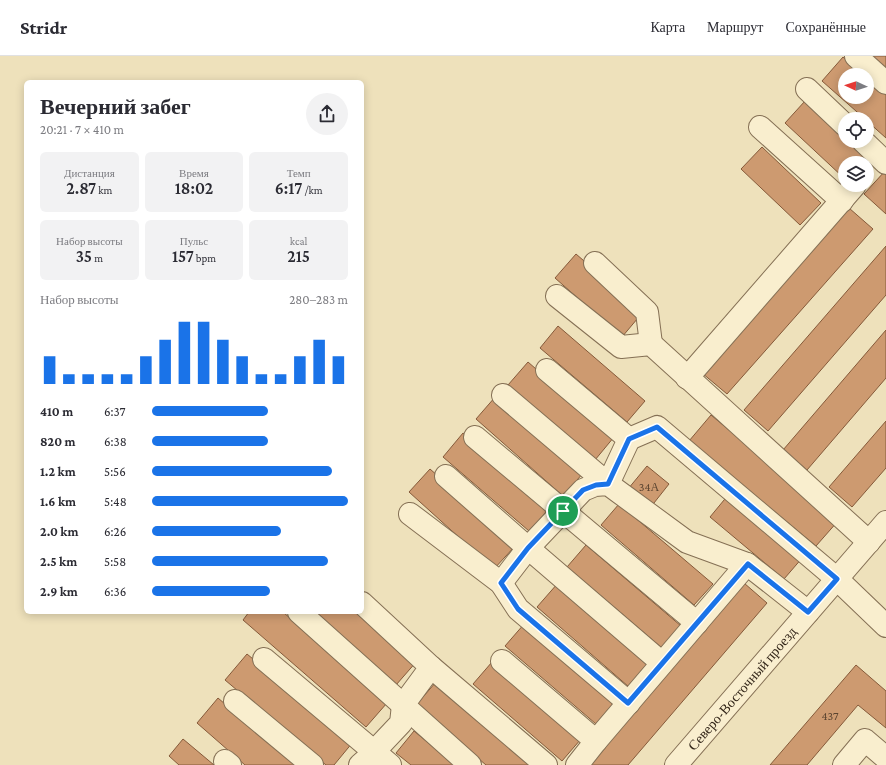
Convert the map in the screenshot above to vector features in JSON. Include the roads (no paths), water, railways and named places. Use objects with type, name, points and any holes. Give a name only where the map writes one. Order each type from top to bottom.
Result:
[{"type":"street","points":[[856,56],[886,83]]},
{"type":"street","points":[[807,89],[838,118]]},
{"type":"street","points":[[687,378],[848,193],[760,127]]},
{"type":"street","points":[[869,148],[880,161]]},
{"type":"street","points":[[595,263],[648,312],[651,344],[869,542]]},
{"type":"street","points":[[557,296],[621,347],[651,344]]},
{"type":"street","points":[[547,370],[629,439]]},
{"type":"street","points":[[503,395],[608,484],[687,542],[748,564],[808,612]]},
{"type":"street","points":[[608,484],[629,439],[657,427],[837,579],[886,626]]},
{"type":"street","points":[[475,437],[696,623]]},
{"type":"street","points":[[446,476],[662,663]]},
{"type":"street","points":[[501,583],[528,548],[583,490],[596,485],[608,484]]},
{"type":"street","points":[[410,514],[501,583],[518,609],[628,703]]},
{"type":"street","name":"Северо-Восточный проезд","points":[[679,764],[886,522]]},
{"type":"street","points":[[577,765],[696,623],[748,564]]},
{"type":"street","points":[[364,605],[431,667],[546,765]]},
{"type":"street","points":[[301,614],[470,765]]},
{"type":"street","points":[[264,659],[375,761],[401,723],[403,705],[431,667]]},
{"type":"street","points":[[502,661],[596,741]]},
{"type":"street","points":[[235,701],[312,765]]},
{"type":"street","points":[[844,765],[865,740],[886,758]]}]
